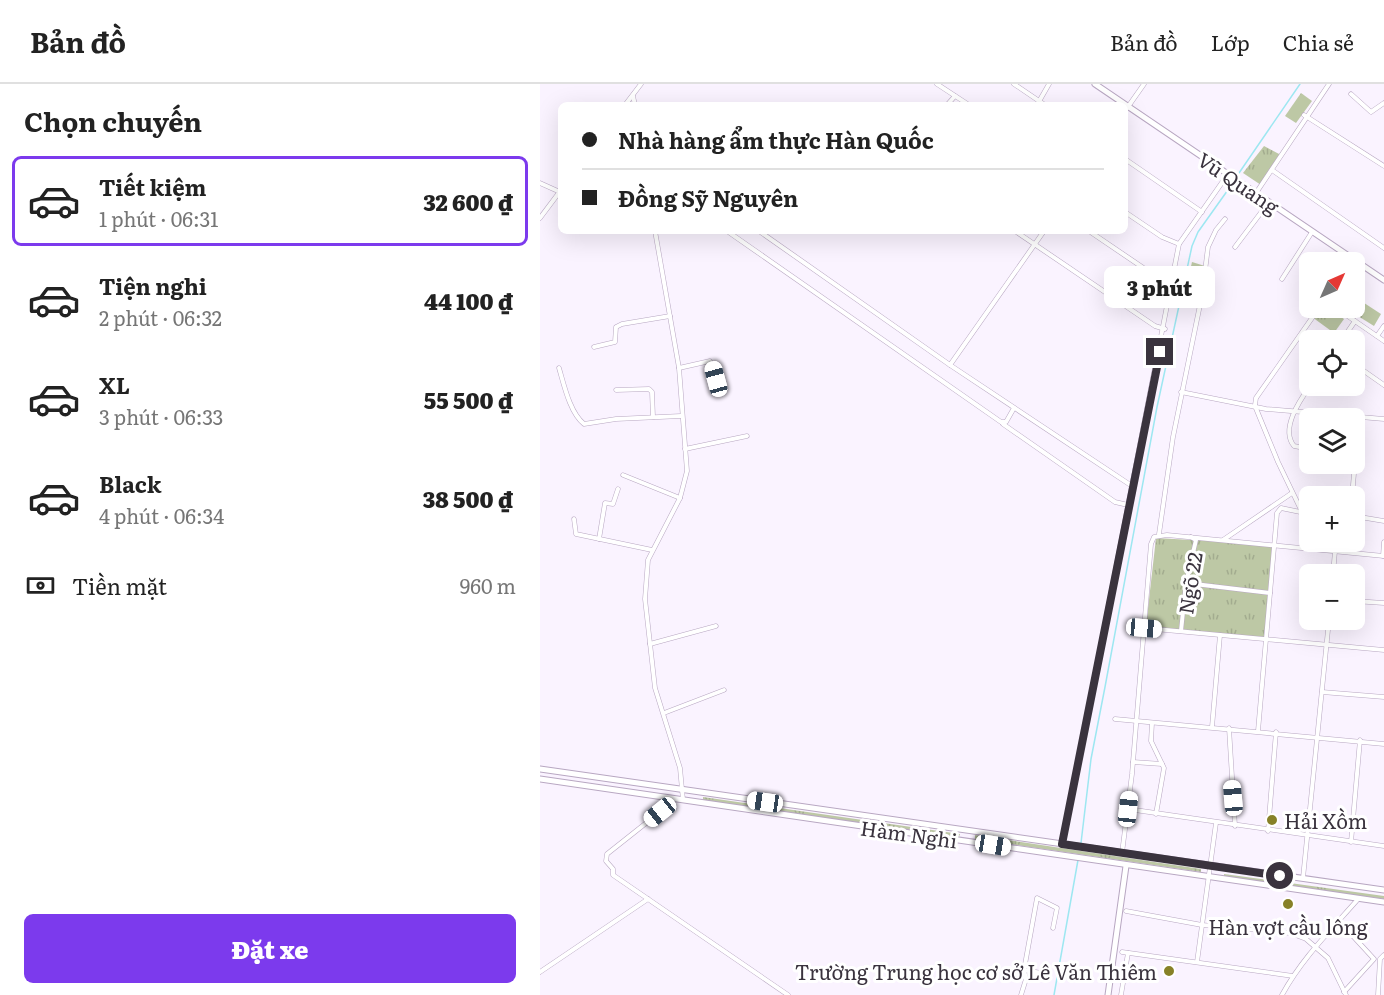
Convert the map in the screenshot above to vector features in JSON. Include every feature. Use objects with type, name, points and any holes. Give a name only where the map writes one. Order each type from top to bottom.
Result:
[{"type":"main road","name":"Vũ Quang","points":[[1095,84],[1117,102]]},
{"type":"main road","name":"Vũ Quang","points":[[1128,110],[1228,174],[1339,252]]},
{"type":"main road","name":"Vũ Quang","points":[[1365,269],[1384,280]]},
{"type":"main road","name":"Hàm Nghi","points":[[540,769],[1384,890]]},
{"type":"main road","name":"Hàm Nghi","points":[[540,779],[1384,902]]},
{"type":"main road","points":[[1108,995],[1126,866]]},
{"type":"street","points":[[627,102],[641,84]]},
{"type":"street","points":[[937,84],[964,102]]},
{"type":"street","points":[[1014,84],[1037,102]]},
{"type":"street","points":[[1039,102],[1049,84]]},
{"type":"street","points":[[1128,106],[1144,84]]},
{"type":"street","points":[[1256,193],[1329,84]]},
{"type":"street","points":[[1351,94],[1371,112],[1384,103]]},
{"type":"street","points":[[633,95],[634,102]]},
{"type":"street","points":[[950,102],[955,96]]},
{"type":"street","points":[[1306,116],[1384,166]]},
{"type":"street","points":[[1128,161],[1202,212]]},
{"type":"street","points":[[1272,170],[1384,248]]},
{"type":"street","points":[[1062,844],[1131,486],[1173,288],[1179,244],[1228,174]]},
{"type":"street","points":[[540,183],[558,190]]},
{"type":"street","points":[[540,218],[558,194]]},
{"type":"street","points":[[1235,246],[1269,202]]},
{"type":"street","points":[[1128,214],[1162,237],[1179,244]]},
{"type":"street","points":[[1122,853],[1133,762],[1151,544],[1157,536],[1181,392],[1202,295],[1208,247],[1216,230],[1225,219]]},
{"type":"street","points":[[1282,279],[1312,232]]},
{"type":"street","points":[[656,234],[679,368],[687,471],[680,498],[651,550],[645,599],[655,687],[664,712],[683,790],[683,800]]},
{"type":"street","points":[[732,234],[1115,502],[1128,505]]},
{"type":"street","points":[[763,234],[950,365],[1131,486]]},
{"type":"street","points":[[1020,234],[1155,326],[1165,329]]},
{"type":"street","points":[[950,365],[1042,234]]},
{"type":"street","points":[[1093,234],[1173,288]]},
{"type":"street","points":[[594,347],[615,342],[616,327],[622,324],[670,316]]},
{"type":"street","points":[[1299,506],[1255,405],[1256,398],[1312,318]]},
{"type":"street","points":[[1351,318],[1384,341]]},
{"type":"street","points":[[1349,330],[1355,321]]},
{"type":"street","points":[[1377,336],[1384,326]]},
{"type":"street","points":[[679,368],[710,362],[717,390]]},
{"type":"street","points":[[559,368],[581,423],[681,416]]},
{"type":"street","points":[[1365,372],[1384,385]]},
{"type":"street","points":[[616,390],[649,389],[652,392],[653,417]]},
{"type":"street","points":[[1181,392],[1299,411]]},
{"type":"street","points":[[1299,446],[1292,444],[1293,410],[1303,396]]},
{"type":"street","points":[[1001,422],[1007,420],[1014,408]]},
{"type":"street","points":[[1365,418],[1384,420]]},
{"type":"street","points":[[685,449],[747,436]]},
{"type":"street","points":[[623,475],[680,498]]},
{"type":"street","points":[[599,539],[605,502],[614,504],[618,489]]},
{"type":"street","points":[[1223,540],[1292,493]]},
{"type":"street","points":[[1257,731],[1279,509],[1299,513]]},
{"type":"street","points":[[1365,517],[1384,520]]},
{"type":"street","points":[[574,519],[576,534],[651,550]]},
{"type":"street","points":[[1157,536],[1299,547]]},
{"type":"street","name":"Ngõ 22","points":[[1181,631],[1186,584],[1196,540],[1191,537]]},
{"type":"street","points":[[1345,552],[1384,556],[1384,542]]},
{"type":"street","points":[[1186,584],[1270,593]]},
{"type":"street","points":[[1365,602],[1384,603]]},
{"type":"street","points":[[650,644],[716,626]]},
{"type":"street","points":[[1144,628],[1384,650]]},
{"type":"street","points":[[1303,879],[1328,630]]},
{"type":"street","points":[[1212,727],[1220,635]]},
{"type":"street","points":[[664,712],[724,690]]},
{"type":"street","points":[[1322,692],[1384,697]]},
{"type":"street","points":[[1115,719],[1276,732],[1384,744]]},
{"type":"street","points":[[1152,723],[1151,741],[1163,764],[1156,814]]},
{"type":"street","points":[[1229,728],[1235,826]]},
{"type":"street","points":[[1268,831],[1276,732]]},
{"type":"street","points":[[1351,842],[1360,741]]},
{"type":"street","points":[[1133,762],[1163,764]]},
{"type":"street","points":[[670,798],[660,812],[613,849],[606,858],[613,869],[613,875],[788,995]]},
{"type":"street","points":[[1128,809],[1216,824],[1384,846]]},
{"type":"street","points":[[1197,963],[1216,824]]},
{"type":"street","points":[[1021,995],[1026,979],[1024,970],[1037,898],[1057,908],[1053,928]]},
{"type":"street","points":[[1282,995],[1316,945],[1359,898]]},
{"type":"street","points":[[540,972],[648,899]]},
{"type":"street","points":[[1126,911],[1202,925],[1290,933],[1316,945],[1328,958],[1345,993],[1374,959],[1339,921]]},
{"type":"street","points":[[1121,995],[1125,953],[1293,976]]},
{"type":"street","points":[[1378,995],[1380,959],[1384,955]]},
{"type":"street","points":[[1024,970],[1047,974]]},
{"type":"green space","points":[[1301,93],[1312,101],[1296,123],[1285,116]]},
{"type":"green space","points":[[1264,146],[1281,155],[1261,185],[1243,173]]},
{"type":"green space","points":[[1192,262],[1205,266],[1200,301],[1184,297]]},
{"type":"green space","points":[[1365,304],[1381,314],[1374,326],[1361,318],[1365,318]]},
{"type":"green space","points":[[1313,318],[1344,319],[1336,330],[1330,330]]},
{"type":"green space","points":[[1192,537],[1273,544],[1264,639],[1146,626],[1156,538],[1192,540]]},
{"type":"green space","points":[[703,797],[960,834],[959,837],[703,800]]},
{"type":"green space","points":[[975,835],[1201,869],[1201,872],[975,839]]},
{"type":"green space","points":[[1224,874],[1384,896],[1384,899],[1224,877]]},
{"type":"waterway","points":[[1239,173],[1300,84]]},
{"type":"waterway","points":[[1081,843],[1091,759],[1157,407],[1192,246],[1198,232],[1230,187]]},
{"type":"waterway","points":[[1054,995],[1078,860]]},
{"type":"place","name":"Hải Xồm","points":[[1272,820]]},
{"type":"place","name":"Hàn vợt cầu lông","points":[[1288,904]]},
{"type":"place","name":"Trường Trung học cơ sở Lê Văn Thiêm","points":[[1169,971]]},
{"type":"route","points":[[1160,352],[1131,486],[1062,844],[1280,876]]}]
